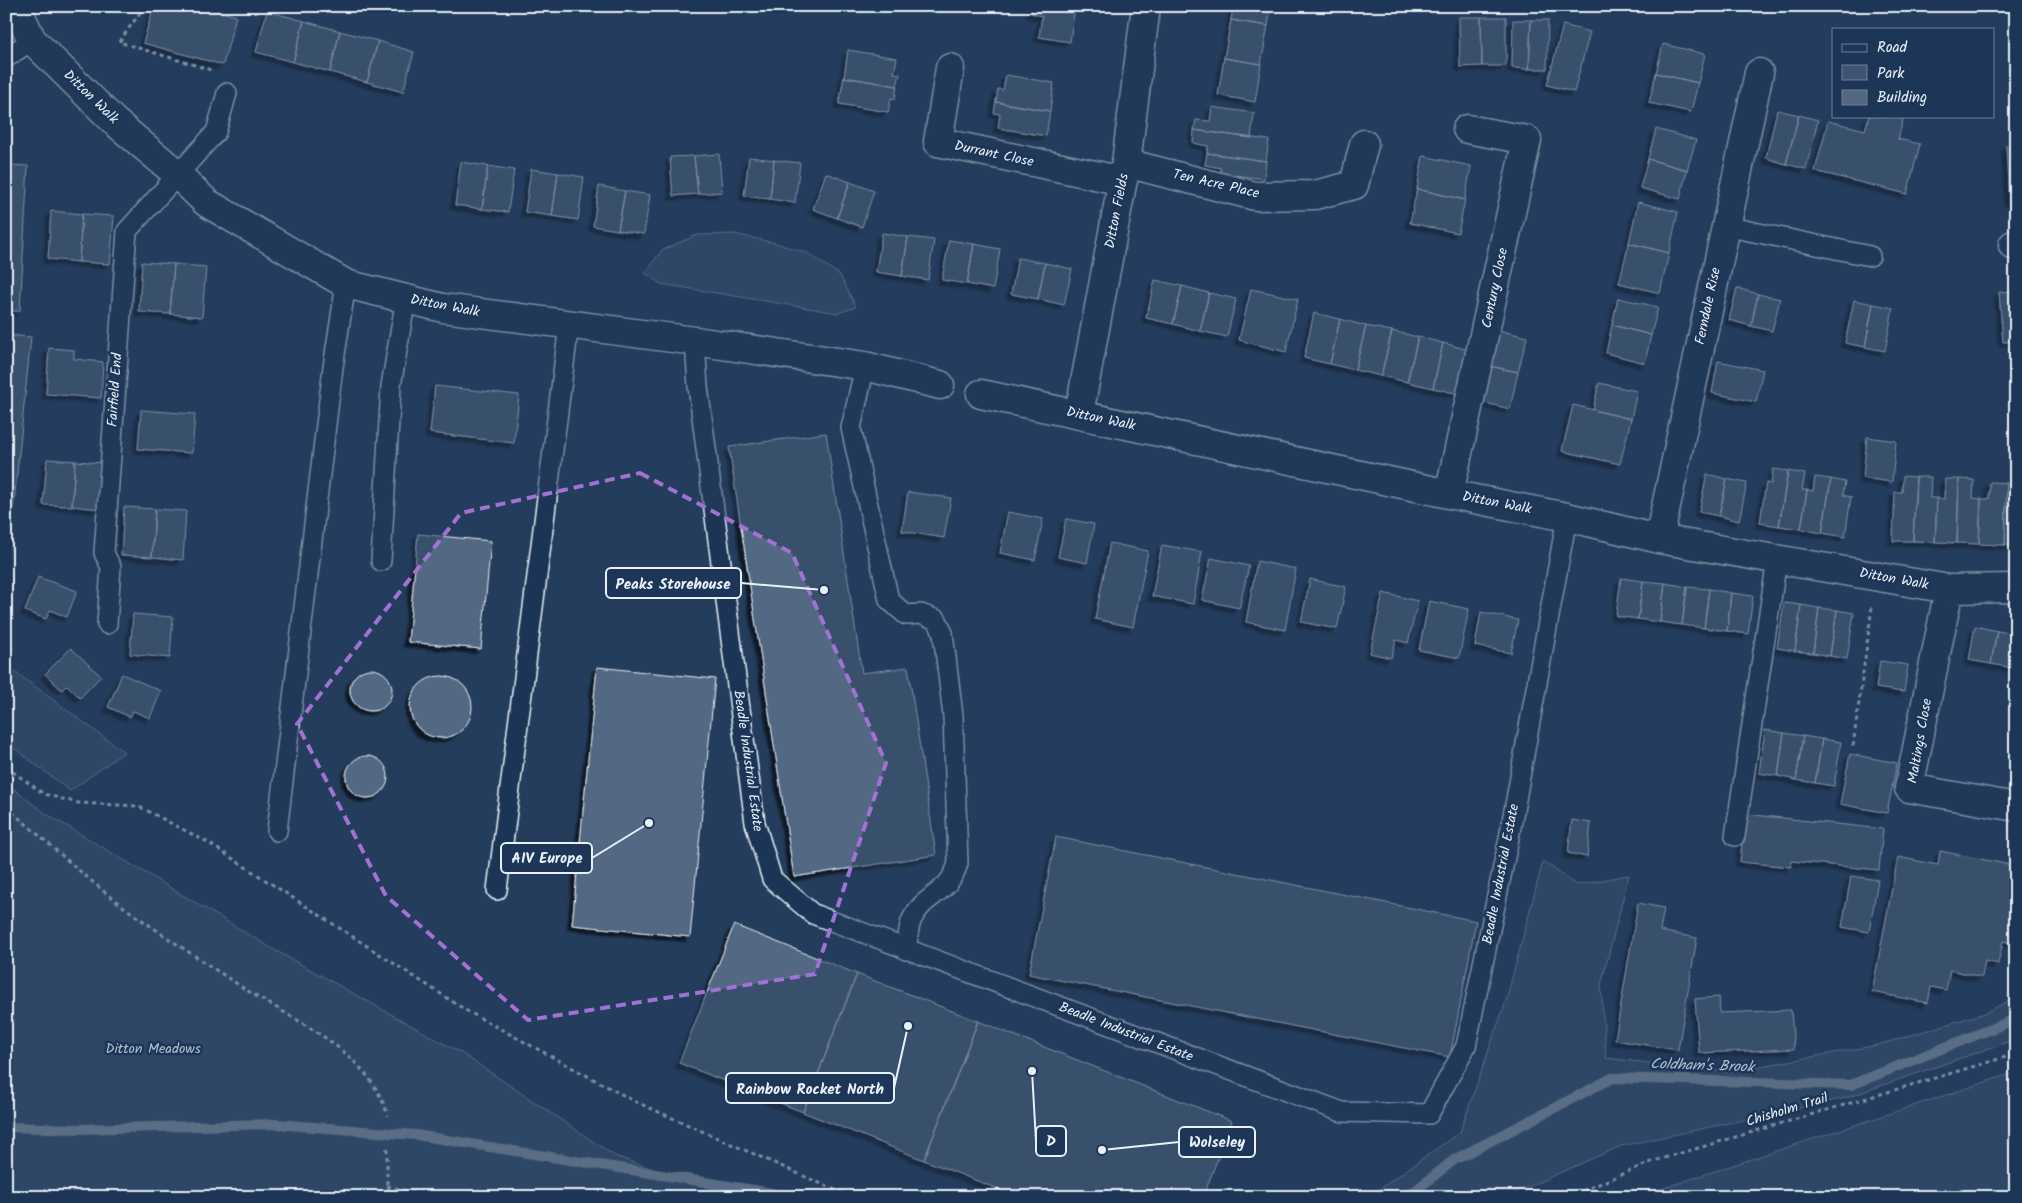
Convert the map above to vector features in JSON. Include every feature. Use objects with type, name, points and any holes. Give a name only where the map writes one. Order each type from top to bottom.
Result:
[{"type":"street","points":[[16,6],[32,40]]},
{"type":"street","name":"Ditton Fields","points":[[1079,414],[1125,172],[1146,6]]},
{"type":"street","name":"Ditton Walk","points":[[32,40],[115,122],[177,174],[206,203],[346,284],[443,308],[695,341],[865,366],[940,385]]},
{"type":"street","name":"Durrant Close","points":[[950,68],[938,142],[1125,172]]},
{"type":"street","name":"Ferndale Rise","points":[[1659,539],[1759,73]]},
{"type":"street","name":"Century Close","points":[[1450,494],[1527,140],[1468,129]]},
{"type":"street","name":"Ten Acre Place","points":[[1125,172],[1255,196],[1315,195],[1354,185],[1364,144]]},
{"type":"street","name":"Ditton Walk","points":[[981,394],[1450,494],[1567,517],[1659,539],[1949,589],[2016,588]]},
{"type":"street","name":"Maltings Close","points":[[1949,589],[1909,788],[2016,807]]},
{"type":"lane","points":[[6,58],[32,40]]},
{"type":"lane","name":"Fairfield End","points":[[107,624],[111,567],[104,553],[127,230],[216,132],[228,93]]},
{"type":"lane","points":[[1725,226],[1870,256]]},
{"type":"lane","points":[[277,831],[333,367],[346,284]]},
{"type":"lane","points":[[381,561],[391,386],[406,298]]},
{"type":"lane","points":[[497,890],[569,324]]},
{"type":"lane","name":"Beadle Industrial Estate","points":[[695,341],[698,387],[755,823],[772,879],[813,914],[1342,1112],[1429,1114],[1466,1046],[1509,838],[1567,517]]},
{"type":"lane","points":[[865,366],[851,428],[889,600],[906,615],[921,614],[937,620],[943,633],[953,716],[958,863],[954,877],[920,907],[911,920],[906,950]]},
{"type":"lane","points":[[1735,836],[1777,560]]},
{"type":"path","points":[[145,6],[119,42],[211,70]]},
{"type":"path","points":[[1853,746],[1876,576]]},
{"type":"path","points":[[6,683],[15,672]]},
{"type":"path","points":[[6,767],[44,794],[78,803],[138,806],[207,842],[467,1011],[634,1101],[851,1197]]},
{"type":"path","points":[[6,807],[127,910],[248,991],[306,1025],[347,1054],[362,1068],[383,1099],[388,1116]]},
{"type":"path","name":"Chisholm Trail","points":[[1568,1197],[1652,1162],[2016,1054]]},
{"type":"path","points":[[387,1148],[387,1186],[391,1197]]},
{"type":"path","points":[[387,1186],[432,1197]]},
{"type":"highlighted area","points":[[640,473],[792,553],[886,763],[815,974],[528,1020],[386,896],[297,724],[461,513]]},
{"type":"green space","points":[[735,234],[775,243],[807,253],[840,275],[856,307],[838,313],[661,284],[645,273],[662,250],[697,235]]},
{"type":"green space","points":[[6,666],[124,752],[70,791],[6,742]]},
{"type":"green space","name":"Ditton Meadows","points":[[6,783],[45,813],[273,949],[463,1054],[615,1156],[735,1197],[6,1197]]},
{"type":"green space","points":[[1543,861],[1576,885],[1629,875],[1601,985],[1606,1058],[1728,1072],[1878,1045],[1985,1013],[2016,997],[2016,1039],[1846,1098],[1621,1146],[1505,1197],[1368,1197],[1460,1132],[1506,1001]]},
{"type":"green space","points":[[2016,1072],[2016,1197],[1636,1197]]},
{"type":"building","points":[[154,6],[200,6],[236,16],[223,65],[143,43]]},
{"type":"building","points":[[1032,6],[1075,6],[1070,42],[1039,37],[1042,16],[1031,13]]},
{"type":"building","points":[[1233,6],[1271,6],[1268,26],[1231,20]]},
{"type":"building","points":[[267,11],[304,21],[293,62],[256,52]]},
{"type":"building","points":[[1459,17],[1481,17],[1482,66],[1460,67]]},
{"type":"building","points":[[1481,17],[1506,17],[1506,66],[1482,66]]},
{"type":"building","points":[[1231,20],[1268,26],[1261,64],[1224,58]]},
{"type":"building","points":[[1513,20],[1531,20],[1529,69],[1512,68]]},
{"type":"building","points":[[1531,20],[1548,20],[1547,69],[1529,69]]},
{"type":"building","points":[[304,21],[340,31],[330,72],[293,62]]},
{"type":"building","points":[[1563,25],[1590,32],[1574,92],[1547,85]]},
{"type":"building","points":[[340,31],[378,41],[367,82],[330,72]]},
{"type":"building","points":[[378,41],[414,52],[403,92],[367,82]]},
{"type":"building","points":[[1663,44],[1705,54],[1698,83],[1656,73]]},
{"type":"building","points":[[848,50],[897,58],[894,73],[900,74],[897,86],[844,77]]},
{"type":"building","points":[[1224,58],[1261,64],[1255,102],[1218,95]]},
{"type":"building","points":[[1656,73],[1698,83],[1691,112],[1649,103]]},
{"type":"building","points":[[1006,75],[1054,83],[1050,111],[996,102],[998,89],[1003,90]]},
{"type":"building","points":[[844,77],[897,86],[895,99],[891,98],[888,112],[839,104]]},
{"type":"building","points":[[996,102],[1050,111],[1046,136],[998,128],[1000,114],[994,113]]},
{"type":"building","points":[[1212,107],[1254,113],[1251,138],[1194,130],[1196,120],[1210,121]]},
{"type":"building","points":[[1777,110],[1799,115],[1786,164],[1766,158]]},
{"type":"building","points":[[1799,115],[1818,120],[1806,169],[1786,164]]},
{"type":"building","points":[[1868,118],[1903,118],[1898,139],[1920,144],[1907,194],[1815,171],[1828,121],[1865,130]]},
{"type":"building","points":[[1656,129],[1696,140],[1687,170],[1648,159]]},
{"type":"building","points":[[1194,130],[1269,140],[1266,161],[1207,153],[1208,146],[1193,143]]},
{"type":"building","points":[[2006,145],[2016,145],[2016,201],[2009,202]]},
{"type":"building","points":[[6,147],[9,165],[28,166],[20,311],[6,311]]},
{"type":"building","points":[[1207,153],[1266,161],[1264,179],[1220,173],[1221,168],[1205,165]]},
{"type":"building","points":[[719,154],[722,192],[698,194],[694,156]]},
{"type":"building","points":[[694,156],[698,194],[673,196],[670,157]]},
{"type":"building","points":[[1423,156],[1471,166],[1465,200],[1417,189]]},
{"type":"building","points":[[749,157],[774,160],[770,199],[744,196]]},
{"type":"building","points":[[1648,159],[1687,170],[1680,199],[1640,188]]},
{"type":"building","points":[[774,160],[800,163],[795,203],[770,199]]},
{"type":"building","points":[[461,162],[488,166],[482,209],[455,205]]},
{"type":"building","points":[[488,166],[514,170],[508,212],[482,209]]},
{"type":"building","points":[[531,169],[558,173],[552,216],[525,212]]},
{"type":"building","points":[[558,173],[584,177],[578,220],[552,216]]},
{"type":"building","points":[[826,173],[850,182],[837,218],[813,209]]},
{"type":"building","points":[[850,182],[874,191],[862,227],[837,218]]},
{"type":"building","points":[[599,186],[625,191],[618,230],[593,226]]},
{"type":"building","points":[[1417,189],[1465,200],[1458,233],[1410,223]]},
{"type":"building","points":[[625,191],[650,195],[644,234],[618,230]]},
{"type":"building","points":[[1638,202],[1678,212],[1669,253],[1629,243]]},
{"type":"building","points":[[51,211],[82,214],[79,262],[48,259]]},
{"type":"building","points":[[82,214],[114,216],[110,264],[79,262]]},
{"type":"building","points":[[882,233],[908,237],[902,276],[876,272]]},
{"type":"building","points":[[908,237],[934,240],[928,280],[902,276]]},
{"type":"building","points":[[949,240],[974,244],[967,284],[942,280]]},
{"type":"building","points":[[1629,243],[1669,253],[1660,293],[1619,283]]},
{"type":"building","points":[[974,244],[1000,249],[993,289],[967,284]]},
{"type":"building","points":[[1018,258],[1045,263],[1038,299],[1011,294]]},
{"type":"building","points":[[142,262],[174,264],[170,314],[139,312]]},
{"type":"building","points":[[1045,263],[1072,269],[1064,305],[1038,299]]},
{"type":"building","points":[[174,264],[206,267],[202,317],[170,314]]},
{"type":"building","points":[[1155,280],[1182,286],[1173,324],[1146,318]]},
{"type":"building","points":[[1182,286],[1209,293],[1200,331],[1173,324]]},
{"type":"building","points":[[1737,288],[1758,294],[1751,326],[1729,320]]},
{"type":"building","points":[[1251,289],[1298,299],[1286,352],[1239,340]]},
{"type":"building","points":[[2016,291],[2016,341],[2003,342],[1999,292]]},
{"type":"building","points":[[1209,293],[1236,299],[1227,337],[1200,331]]},
{"type":"building","points":[[1758,294],[1780,299],[1772,331],[1751,326]]},
{"type":"building","points":[[1618,298],[1658,307],[1651,335],[1612,325]]},
{"type":"building","points":[[1854,300],[1873,304],[1865,347],[1845,343]]},
{"type":"building","points":[[1873,304],[1893,308],[1885,351],[1865,347]]},
{"type":"building","points":[[1314,313],[1340,319],[1330,364],[1304,358]]},
{"type":"building","points":[[1340,319],[1366,326],[1355,370],[1330,364]]},
{"type":"building","points":[[1612,325],[1651,335],[1645,363],[1606,353]]},
{"type":"building","points":[[1366,326],[1392,331],[1381,376],[1355,370]]},
{"type":"building","points":[[1498,330],[1527,337],[1518,372],[1489,366]]},
{"type":"building","points":[[1392,331],[1418,337],[1407,382],[1381,376]]},
{"type":"building","points":[[6,335],[31,337],[8,561],[6,562]]},
{"type":"building","points":[[1418,337],[1443,343],[1433,388],[1407,382]]},
{"type":"building","points":[[1443,343],[1469,350],[1459,394],[1433,388]]},
{"type":"building","points":[[49,348],[74,350],[74,359],[103,362],[101,398],[46,394]]},
{"type":"building","points":[[1718,361],[1763,370],[1756,402],[1712,393]]},
{"type":"building","points":[[1489,366],[1518,372],[1510,409],[1481,402]]},
{"type":"building","points":[[1599,383],[1637,391],[1631,419],[1593,410]]},
{"type":"building","points":[[435,386],[519,395],[514,443],[430,433]]},
{"type":"building","points":[[1573,405],[1631,419],[1620,464],[1562,451]]},
{"type":"building","points":[[141,410],[195,414],[192,453],[138,449]]},
{"type":"building","points":[[826,433],[862,673],[908,667],[936,855],[794,877],[729,447]]},
{"type":"building","points":[[1867,437],[1896,441],[1892,482],[1863,478]]},
{"type":"building","points":[[47,459],[75,461],[72,506],[43,505]]},
{"type":"building","points":[[75,461],[103,463],[99,509],[72,506]]},
{"type":"building","points":[[1773,469],[1788,471],[1779,526],[1760,523],[1766,483],[1771,484]]},
{"type":"building","points":[[1788,471],[1805,474],[1802,490],[1807,490],[1801,529],[1779,526]]},
{"type":"building","points":[[1707,474],[1727,479],[1719,516],[1699,512]]},
{"type":"building","points":[[1903,476],[1916,477],[1913,541],[1893,541],[1895,492],[1902,492]]},
{"type":"building","points":[[1815,477],[1831,479],[1822,533],[1801,529],[1807,490],[1813,491]]},
{"type":"building","points":[[1916,477],[1931,477],[1930,498],[1937,498],[1935,542],[1913,541]]},
{"type":"building","points":[[1727,479],[1747,483],[1739,521],[1719,516]]},
{"type":"building","points":[[1831,479],[1845,482],[1843,495],[1851,497],[1845,537],[1822,533]]},
{"type":"building","points":[[1945,479],[1959,479],[1957,543],[1935,542],[1937,498],[1944,499]]},
{"type":"building","points":[[1959,479],[1974,480],[1973,498],[1981,499],[1979,544],[1957,543]]},
{"type":"building","points":[[1990,482],[2007,483],[2005,545],[1979,544],[1981,499],[1989,499]]},
{"type":"building","points":[[2007,483],[2016,483],[2016,545],[2005,545]]},
{"type":"building","points":[[908,492],[951,498],[944,538],[902,531]]},
{"type":"building","points":[[124,507],[155,509],[152,557],[121,555]]},
{"type":"building","points":[[155,509],[186,511],[183,560],[152,557]]},
{"type":"building","points":[[1008,512],[1043,519],[1035,560],[1000,553]]},
{"type":"building","points":[[1066,519],[1094,524],[1087,563],[1058,557]]},
{"type":"building","points":[[418,534],[491,541],[481,649],[408,642]]},
{"type":"building","points":[[1110,543],[1148,551],[1133,627],[1095,619]]},
{"type":"building","points":[[1162,545],[1202,552],[1193,604],[1152,596]]},
{"type":"building","points":[[1211,558],[1249,566],[1239,608],[1202,600]]},
{"type":"building","points":[[1257,561],[1296,569],[1285,630],[1246,622]]},
{"type":"building","points":[[38,577],[77,591],[67,617],[50,610],[46,619],[25,611]]},
{"type":"building","points":[[1621,578],[1643,581],[1638,619],[1616,616]]},
{"type":"building","points":[[1310,579],[1346,587],[1337,629],[1301,622]]},
{"type":"building","points":[[1643,581],[1665,583],[1660,622],[1638,619]]},
{"type":"building","points":[[1665,583],[1687,587],[1682,625],[1660,622]]},
{"type":"building","points":[[1687,587],[1709,589],[1704,628],[1682,625]]},
{"type":"building","points":[[1709,589],[1731,593],[1727,631],[1704,628]]},
{"type":"building","points":[[1383,593],[1418,601],[1408,643],[1396,640],[1391,658],[1370,653]]},
{"type":"building","points":[[1731,593],[1753,596],[1748,634],[1727,631]]},
{"type":"building","points":[[1429,601],[1469,609],[1459,658],[1419,650]]},
{"type":"building","points":[[1784,603],[1801,605],[1795,651],[1777,648]]},
{"type":"building","points":[[1801,605],[1819,608],[1813,653],[1795,651]]},
{"type":"building","points":[[1819,608],[1837,610],[1830,656],[1813,653]]},
{"type":"building","points":[[1837,610],[1854,613],[1847,659],[1830,656]]},
{"type":"building","points":[[1481,612],[1518,620],[1511,653],[1475,646]]},
{"type":"building","points":[[133,614],[173,617],[170,658],[130,654]]},
{"type":"building","points":[[1975,626],[1997,631],[1991,664],[1969,660]]},
{"type":"building","points":[[1997,631],[2016,634],[2013,668],[1991,664]]},
{"type":"building","points":[[71,648],[101,676],[80,698],[67,685],[62,690],[45,674]]},
{"type":"building","points":[[1880,661],[1908,665],[1904,692],[1876,688]]},
{"type":"building","points":[[597,667],[715,679],[690,937],[572,925]]},
{"type":"building","points":[[375,669],[383,672],[389,678],[392,690],[389,702],[383,708],[367,711],[359,708],[353,702],[350,686],[353,678],[359,672]]},
{"type":"building","points":[[122,674],[161,691],[150,718],[133,711],[130,717],[108,707]]},
{"type":"building","points":[[435,676],[447,676],[463,685],[470,695],[472,707],[470,719],[463,729],[447,738],[435,738],[424,733],[415,724],[410,713],[410,701],[415,690],[424,681]]},
{"type":"building","points":[[1765,730],[1784,733],[1778,776],[1759,773]]},
{"type":"building","points":[[1784,733],[1803,736],[1796,780],[1778,776]]},
{"type":"building","points":[[1803,736],[1822,739],[1815,783],[1796,780]]},
{"type":"building","points":[[1822,739],[1841,742],[1834,786],[1815,783]]},
{"type":"building","points":[[1850,754],[1897,763],[1887,813],[1840,804]]},
{"type":"building","points":[[371,756],[379,759],[385,765],[388,777],[385,789],[379,795],[363,798],[355,795],[349,789],[346,773],[349,765],[355,759]]},
{"type":"building","points":[[1745,814],[1883,829],[1879,870],[1791,861],[1791,867],[1740,862]]},
{"type":"building","points":[[1572,820],[1591,823],[1587,857],[1568,853]]},
{"type":"building","points":[[1056,837],[1476,921],[1450,1057],[1029,974]]},
{"type":"building","points":[[1940,851],[2016,866],[2016,944],[2003,941],[1998,964],[1985,961],[1982,977],[1950,970],[1946,990],[1931,987],[1928,1003],[1872,992],[1898,857],[1938,865]]},
{"type":"building","points":[[1851,876],[1878,880],[1869,932],[1842,927]]},
{"type":"building","points":[[1638,903],[1664,908],[1660,931],[1697,938],[1678,1050],[1615,1040]]},
{"type":"building","points":[[734,925],[857,974],[803,1112],[679,1063]]},
{"type":"building","points":[[857,974],[978,1021],[924,1160],[803,1112]]},
{"type":"building","points":[[1719,997],[1720,1013],[1791,1010],[1794,1049],[1699,1053],[1695,999]]},
{"type":"building","points":[[978,1021],[1232,1121],[1203,1197],[1018,1197],[924,1160]]},
{"type":"waterway","name":"Coldham's Brook","points":[[1407,1197],[1454,1160],[1612,1078],[1851,1085],[2016,1019]]},
{"type":"waterway","points":[[6,1127],[78,1129],[276,1124],[416,1135],[772,1193],[782,1197]]},
{"type":"place","name":"Peaks Storehouse","points":[[824,590]]},
{"type":"place","name":"AIV Europe","points":[[649,823]]},
{"type":"place","name":"Rainbow Rocket North","points":[[908,1026]]},
{"type":"place","name":"D","points":[[1032,1071]]},
{"type":"place","name":"Wolseley","points":[[1102,1150]]}]
